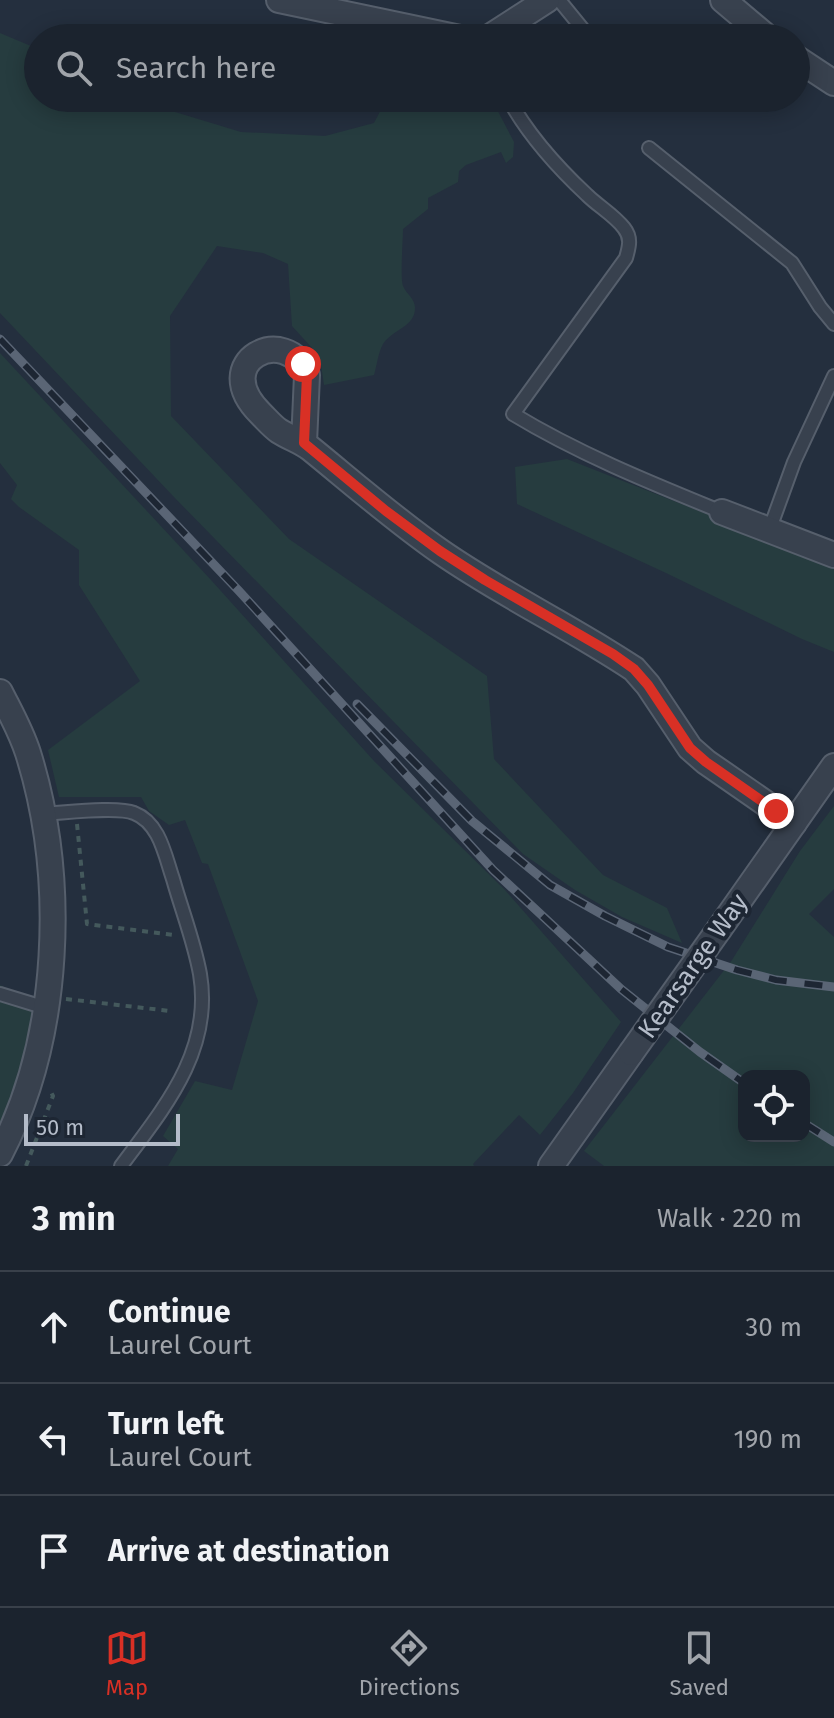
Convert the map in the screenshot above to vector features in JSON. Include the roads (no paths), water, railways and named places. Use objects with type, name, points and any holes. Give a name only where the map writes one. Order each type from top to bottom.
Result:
[{"type":"street","points":[[279,0],[393,24]]},
{"type":"street","points":[[510,24],[547,0]]},
{"type":"street","points":[[723,0],[751,24]]},
{"type":"street","points":[[810,67],[834,83]]},
{"type":"street","points":[[304,443],[440,551],[634,669],[690,748],[794,823]]},
{"type":"street","points":[[722,512],[834,555]]},
{"type":"street","points":[[0,692],[28,754],[42,814],[49,862],[53,1003],[18,1116],[0,1154]]},
{"type":"street","name":"Kearsarge Way","points":[[551,1166],[834,766]]},
{"type":"lane","points":[[559,0],[579,24]]},
{"type":"lane","points":[[516,112],[540,146],[625,229],[630,242],[626,258],[513,414],[604,462],[722,512]]},
{"type":"lane","points":[[649,148],[792,263],[834,324]]},
{"type":"lane","points":[[769,531],[794,462],[834,376]]},
{"type":"lane","points":[[42,814],[123,810],[136,813],[148,822],[161,843],[192,938],[203,1002],[193,1053],[180,1082],[121,1166]]},
{"type":"lane","points":[[0,994],[53,1003]]},
{"type":"railway","points":[[0,339],[239,591],[493,870],[621,989],[738,1079]]},
{"type":"railway","points":[[357,704],[472,821],[550,885],[668,947],[776,980],[834,987]]},
{"type":"railway","points":[[810,1127],[834,1142]]}]
